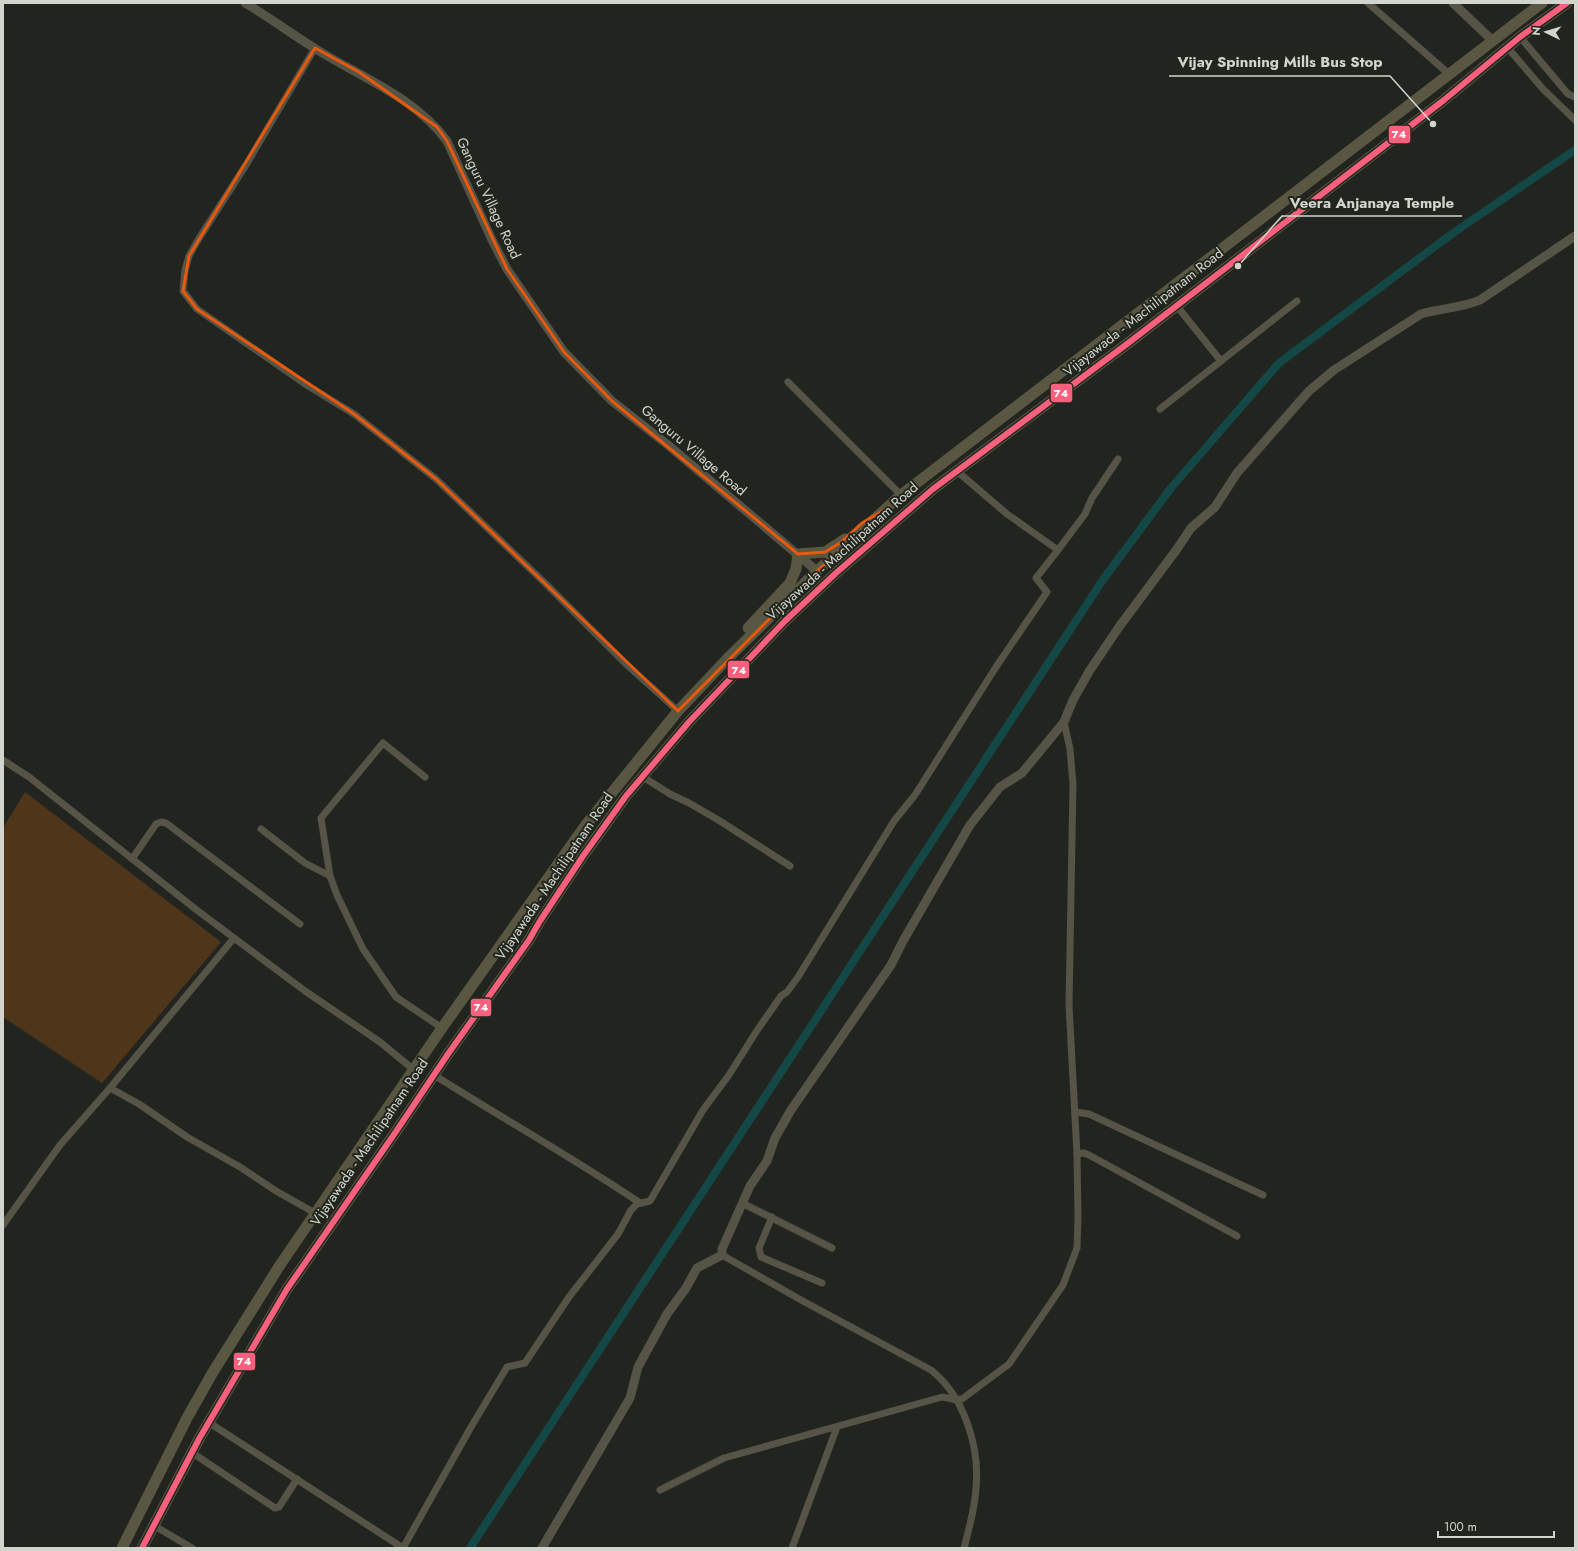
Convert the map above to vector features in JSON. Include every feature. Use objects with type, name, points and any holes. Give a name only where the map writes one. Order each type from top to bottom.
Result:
[{"type":"highway","name":"Vijayawada - Machilipatnam Road","points":[[122,1548],[168,1452],[213,1372],[315,1213],[442,1028],[584,826],[678,711],[728,658],[817,571],[901,495],[1214,257],[1542,3]]},
{"type":"highway","name":"Vijayawada - Machilipatnam Road","points":[[142,1548],[191,1452],[287,1289],[434,1074],[529,940],[583,856],[626,796],[689,722],[785,621],[836,573],[922,498],[1444,100],[1520,37],[1567,3]]},
{"type":"highway","points":[[817,571],[825,573],[900,510],[922,498]]},
{"type":"highway","points":[[728,658],[730,650],[737,640],[790,583],[796,569],[798,554],[825,552],[840,543],[862,523],[889,507]]},
{"type":"street","name":"Ganguru Village Road","points":[[245,3],[383,88],[437,127],[447,141],[492,240],[507,269],[564,352],[612,401],[668,445],[817,571]]},
{"type":"street","points":[[1368,3],[1449,74]]},
{"type":"street","points":[[1453,3],[1493,41]]},
{"type":"street","points":[[1520,37],[1568,94],[1575,97]]},
{"type":"street","points":[[316,48],[246,165],[189,256],[183,285],[186,297],[204,313],[305,384],[354,414],[436,479],[547,585],[627,665],[678,711]]},
{"type":"street","points":[[1507,48],[1543,89],[1575,120]]},
{"type":"street","points":[[722,1255],[722,1249],[750,1186],[767,1161],[775,1138],[791,1110],[891,965],[903,941],[970,825],[1000,787],[1022,773],[1064,722],[1073,700],[1090,670],[1119,627],[1177,549],[1183,537],[1215,507],[1237,473],[1309,391],[1334,370],[1406,322],[1422,314],[1435,310],[1472,304],[1480,300],[1575,236]]},
{"type":"street","points":[[1160,409],[1297,301]]},
{"type":"street","points":[[1176,305],[1221,361]]},
{"type":"street","points":[[788,382],[901,495]]},
{"type":"street","points":[[208,1422],[298,1479],[402,1548],[507,1367],[525,1363],[573,1291],[618,1234],[631,1210],[640,1203],[650,1201],[703,1110],[730,1075],[756,1032],[781,996],[787,992],[798,977],[894,821],[915,795],[996,667],[1040,604],[1047,592],[1036,578],[1085,514],[1092,498],[1118,459]]},
{"type":"street","points":[[958,472],[1007,514],[1058,550]]},
{"type":"street","points":[[660,1490],[724,1458],[942,1397],[957,1400],[1009,1364],[1063,1286],[1076,1248],[1078,1218],[1076,1112],[1069,1005],[1073,784],[1070,749],[1064,722]]},
{"type":"street","points":[[425,776],[383,743],[321,818],[330,876],[350,924],[363,949],[396,997],[442,1028]]},
{"type":"street","points":[[3,760],[29,777],[234,938],[305,991],[380,1042],[414,1070]]},
{"type":"street","points":[[643,777],[670,794],[726,824],[790,866]]},
{"type":"street","points":[[132,859],[153,827],[160,822],[166,824],[300,924]]},
{"type":"street","points":[[261,829],[305,863],[330,876]]},
{"type":"street","points":[[3,1225],[60,1145],[110,1088],[234,938]]},
{"type":"street","points":[[434,1074],[506,1121],[599,1175],[640,1203]]},
{"type":"street","points":[[110,1088],[138,1104],[187,1137],[240,1167],[276,1191],[315,1213]]},
{"type":"street","points":[[1076,1112],[1089,1114],[1263,1195]]},
{"type":"street","points":[[1077,1154],[1084,1153],[1089,1155],[1237,1236]]},
{"type":"street","points":[[742,1203],[832,1248]]},
{"type":"street","points":[[772,1217],[759,1248],[761,1257],[822,1283]]},
{"type":"street","points":[[722,1255],[801,1300],[931,1370],[944,1381],[957,1400],[975,1452],[977,1471],[976,1488],[973,1511],[964,1548]]},
{"type":"street","points":[[542,1548],[625,1408],[630,1398],[638,1367],[667,1314],[686,1288],[697,1268],[722,1255]]},
{"type":"street","points":[[792,1548],[837,1427]]},
{"type":"street","points":[[191,1452],[275,1508],[280,1507],[298,1479]]},
{"type":"street","points":[[153,1525],[192,1548]]},
{"type":"highlighted area","points":[[315,48],[359,72],[437,127],[447,141],[507,269],[564,352],[612,401],[798,554],[825,552],[840,543],[862,523],[889,507],[817,571],[678,711],[436,479],[354,414],[197,309],[183,291],[189,256]]},
{"type":"shaded area","points":[[25,792],[221,942],[102,1083],[3,1017],[3,828]]},
{"type":"waterway","points":[[470,1548],[1102,581],[1171,488],[1279,363],[1453,233],[1575,150]]},
{"type":"transit line","name":"74","points":[[142,1548],[199,1439],[287,1289],[448,1054],[529,940],[583,856],[626,796],[689,722],[785,621],[836,573],[933,489],[1127,344],[1444,100],[1520,37],[1567,3]]},
{"type":"place","name":"Vijay Spinning Mills Bus Stop","points":[[1433,124]]},
{"type":"place","name":"Veera Anjanaya Temple","points":[[1238,266]]}]
